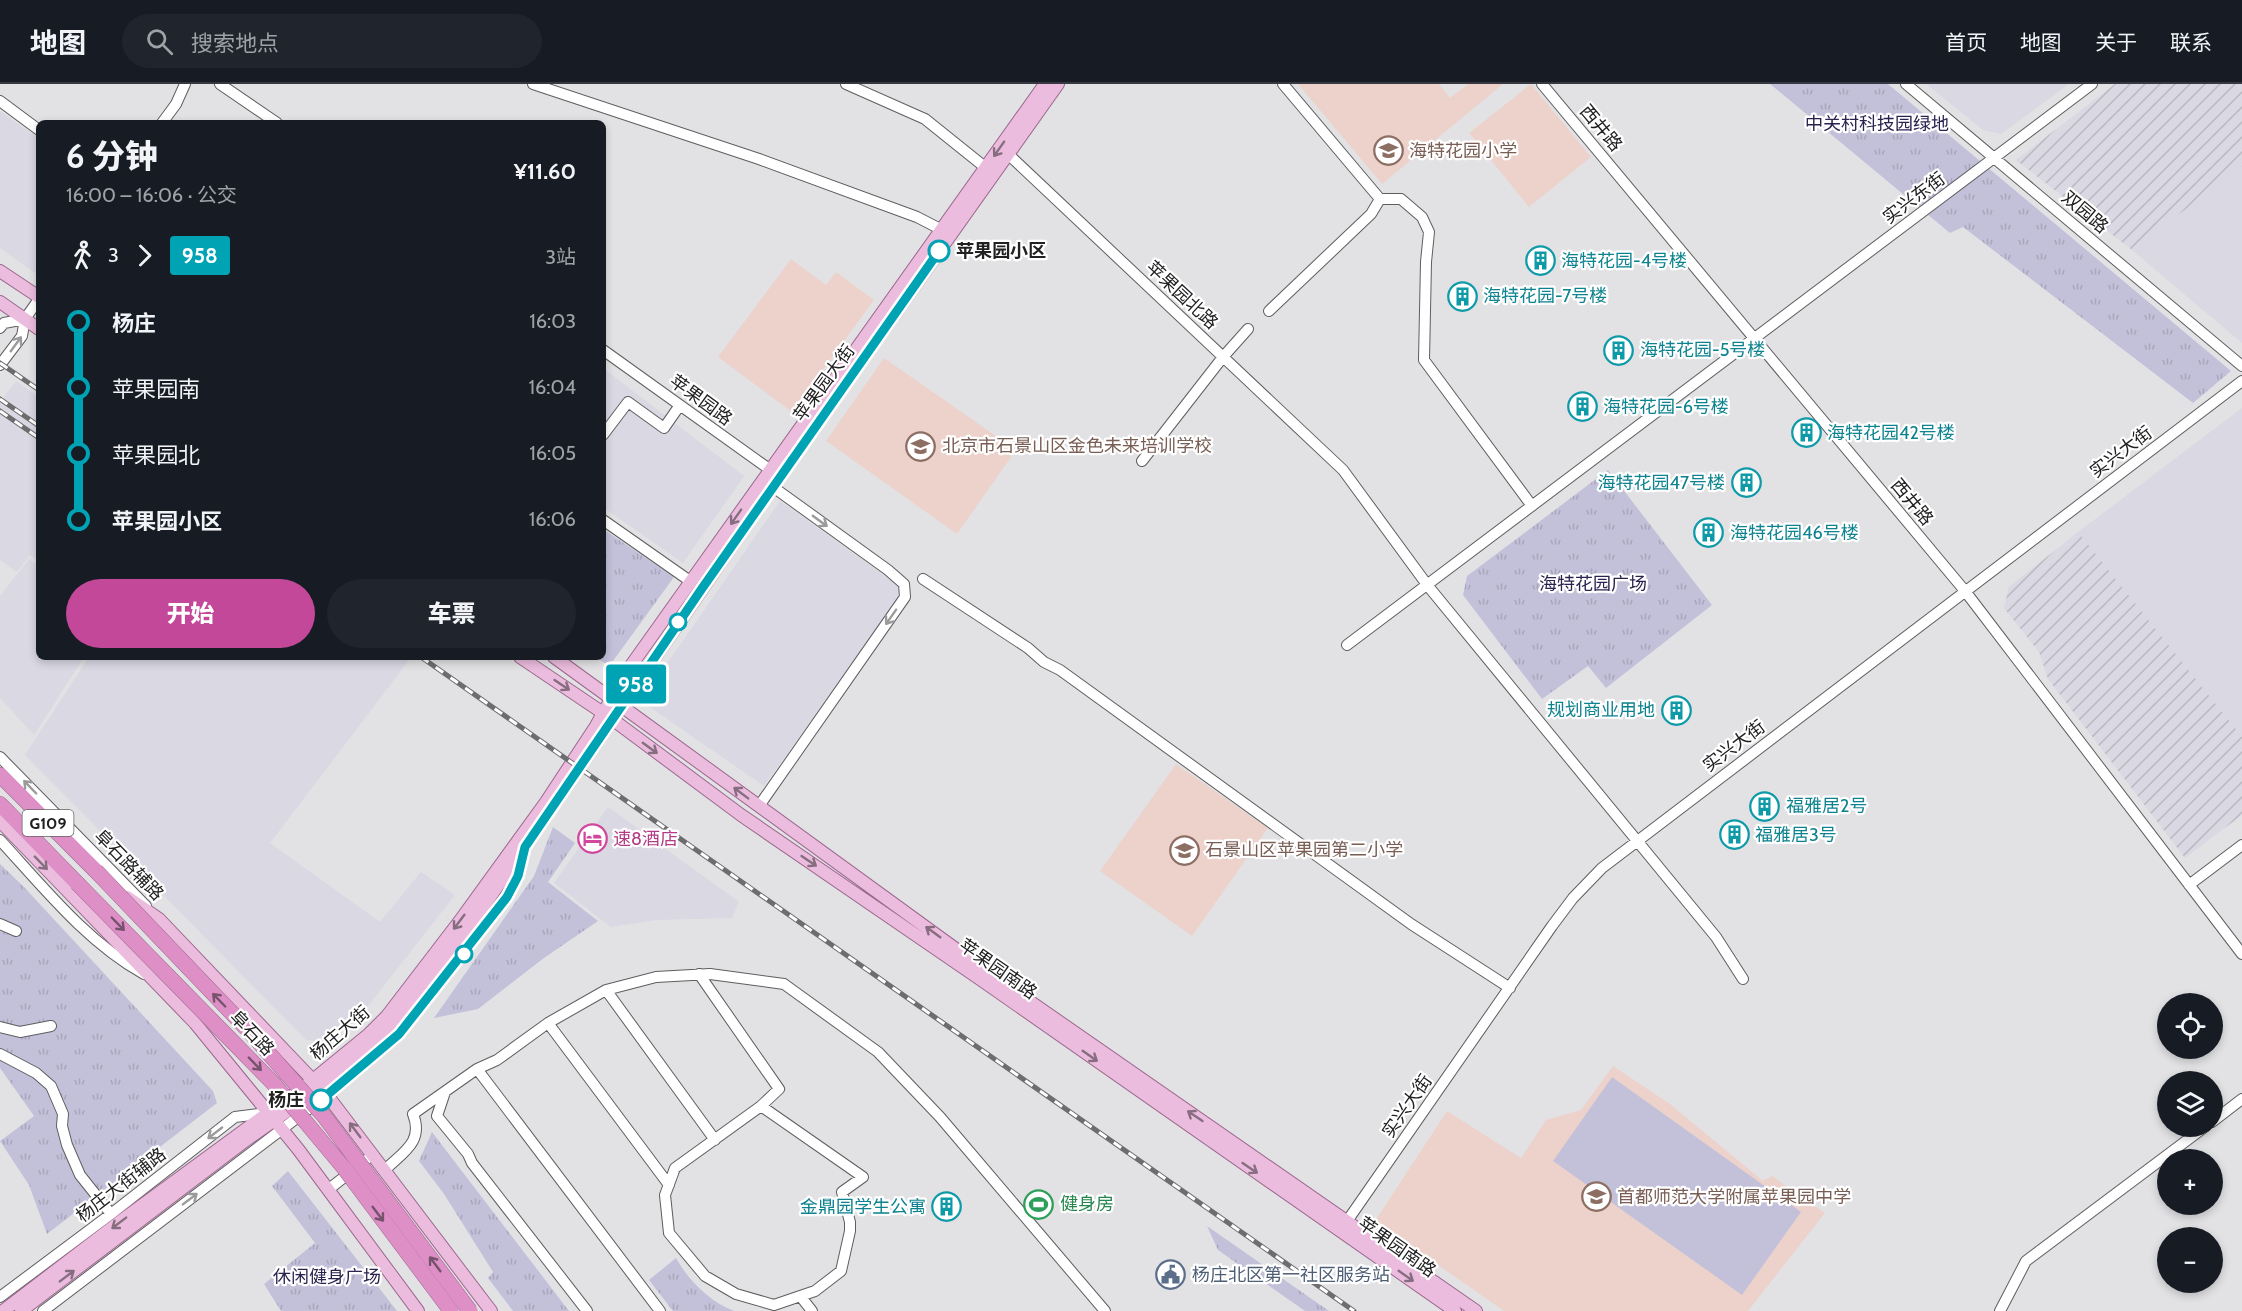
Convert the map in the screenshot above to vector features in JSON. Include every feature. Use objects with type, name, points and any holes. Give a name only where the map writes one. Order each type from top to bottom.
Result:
[{"type":"highway","name":"阜石路","points":[[0,775],[96,871],[242,1024],[317,1109],[470,1311]]},
{"type":"highway","name":"阜石路","points":[[0,804],[274,1084],[344,1168],[451,1311]]},
{"type":"main road","name":"苹果园大街","points":[[617,701],[990,171],[1045,84]]},
{"type":"main road","name":"苹果园大街","points":[[990,171],[1009,155],[1058,84]]},
{"type":"main road","points":[[0,271],[36,296]]},
{"type":"main road","points":[[0,302],[36,327]]},
{"type":"main road","name":"苹果园大街","points":[[617,701],[625,674],[690,581],[774,477]]},
{"type":"main road","name":"苹果园南路","points":[[524,660],[608,716],[741,815],[990,986],[1215,1145],[1476,1311]]},
{"type":"main road","name":"苹果园南路","points":[[558,660],[986,971],[1344,1225],[1455,1311]]},
{"type":"main road","name":"杨庄大街","points":[[11,1310],[118,1223],[274,1121],[320,1088],[391,1027],[468,929],[525,847],[617,701]]},
{"type":"main road","name":"杨庄大街","points":[[320,1088],[400,1000],[608,716]]},
{"type":"main road","name":"阜石路","points":[[0,781],[84,868],[159,919],[320,1088],[491,1311]]},
{"type":"main road","name":"阜石路","points":[[0,821],[195,1023],[329,1189],[418,1311]]},
{"type":"street","points":[[164,120],[176,104],[185,84]]},
{"type":"street","points":[[220,84],[273,120]]},
{"type":"street","points":[[533,84],[769,163],[917,217],[946,232]]},
{"type":"street","points":[[846,84],[925,119],[990,171]]},
{"type":"street","points":[[1283,84],[1380,199],[1401,199],[1422,217],[1429,232],[1426,262],[1424,360],[1532,506]]},
{"type":"street","name":"西井路","points":[[1542,84],[1965,591],[2242,954]]},
{"type":"street","name":"双园路","points":[[1906,84],[2242,366]]},
{"type":"street","name":"实兴东街","points":[[1347,645],[2092,84]]},
{"type":"street","points":[[0,101],[36,128]]},
{"type":"street","name":"苹果园北路","points":[[1009,155],[1333,459],[1357,486],[1428,586],[1716,937],[1743,979]]},
{"type":"street","points":[[1269,311],[1371,214],[1380,199]]},
{"type":"street","points":[[0,365],[22,336],[25,319],[36,302]]},
{"type":"street","points":[[0,328],[4,323],[25,319]]},
{"type":"street","points":[[1142,461],[1223,357],[1248,329]]},
{"type":"street","name":"苹果园路","points":[[606,352],[774,477],[904,584],[905,597],[759,806]]},
{"type":"street","name":"实兴大街","points":[[1344,1225],[1552,926],[1579,891],[1602,868],[2242,381]]},
{"type":"street","points":[[606,431],[628,402],[664,428],[680,405]]},
{"type":"street","points":[[606,522],[690,581]]},
{"type":"street","points":[[923,579],[1028,648],[1044,662],[1060,670],[1411,924],[1510,988]]},
{"type":"street","name":"阜石路辅路","points":[[0,757],[159,919]]},
{"type":"street","points":[[0,840],[74,919],[111,953],[151,978]]},
{"type":"street","points":[[2189,885],[2242,845]]},
{"type":"street","points":[[0,924],[16,931]]},
{"type":"street","points":[[385,1170],[416,1140],[418,1126],[413,1114],[477,1069],[497,1060],[548,1023],[606,990],[656,977],[710,974],[784,984],[878,1052],[940,1117],[1105,1311]]},
{"type":"street","points":[[699,975],[779,1089],[761,1106],[675,1168],[665,1195],[669,1233],[705,1276],[736,1294],[774,1305],[815,1291],[841,1271],[850,1231],[850,1222],[842,1192],[863,1178],[761,1106]]},
{"type":"street","points":[[606,990],[715,1140]]},
{"type":"street","points":[[548,1023],[669,1185]]},
{"type":"street","points":[[0,1027],[20,1032],[51,1026]]},
{"type":"street","points":[[0,1054],[36,1073],[51,1086],[63,1114],[62,1126],[67,1145],[80,1175],[111,1214]]},
{"type":"street","points":[[477,1069],[660,1311]]},
{"type":"street","name":"杨庄大街","points":[[44,1311],[274,1121],[320,1088]]},
{"type":"street","points":[[446,1092],[437,1116],[587,1311]]},
{"type":"street","points":[[2223,1114],[2242,1100]]},
{"type":"street","name":"杨庄大街辅路","points":[[0,1297],[235,1118],[274,1121]]},
{"type":"street","points":[[2000,1311],[2026,1261],[2191,1137]]},
{"type":"street","points":[[329,1189],[373,1155]]},
{"type":"street","points":[[0,1297],[11,1310]]},
{"type":"street","points":[[801,1297],[812,1311]]},
{"type":"shaded area","name":"海特花园小学","points":[[1298,84],[1439,84],[1450,98],[1468,84],[1503,84],[1382,184]]},
{"type":"shaded area","points":[[1531,84],[1591,157],[1529,207],[1469,133]]},
{"type":"shaded area","points":[[1926,84],[2069,84],[2001,134],[1983,130]]},
{"type":"shaded area","points":[[2115,84],[2242,84],[2242,166],[2132,250],[2016,160]]},
{"type":"shaded area","points":[[0,111],[36,137],[36,274],[0,248]]},
{"type":"shaded area","points":[[2242,166],[2242,343],[2132,250]]},
{"type":"shaded area","points":[[791,259],[826,285],[836,272],[874,300],[792,412],[718,357]]},
{"type":"shaded area","name":"北京市石景山区金色未来培训学校","points":[[884,358],[1016,450],[957,534],[826,441]]},
{"type":"shaded area","points":[[606,370],[744,476],[683,563],[606,509]]},
{"type":"shaded area","points":[[16,381],[36,395],[36,559],[30,555],[17,572],[0,560],[0,402]]},
{"type":"shaded area","points":[[2242,408],[2242,742],[2078,532]]},
{"type":"shaded area","points":[[780,501],[899,586],[901,594],[764,786],[641,701]]},
{"type":"shaded area","points":[[2078,532],[2242,737],[2242,815],[2185,858],[2048,679],[2039,652],[2004,608],[2009,587]]},
{"type":"shaded area","points":[[29,559],[36,564],[36,660],[82,660],[34,735],[0,698],[0,596]]},
{"type":"shaded area","points":[[87,660],[409,660],[270,843],[380,922],[421,872],[455,895],[365,1010],[329,1042],[306,1040],[25,755]]},
{"type":"shaded area","name":"石景山区苹果园第二小学","points":[[1176,764],[1268,828],[1192,936],[1100,871]]},
{"type":"shaded area","points":[[608,807],[739,902],[732,918],[656,920],[611,927],[554,883]]},
{"type":"shaded area","name":"首都师范大学附属苹果园中学","points":[[1613,1066],[1670,1104],[1763,1181],[1772,1176],[1825,1213],[1748,1311],[1504,1311],[1375,1221],[1447,1111],[1521,1158],[1546,1120],[1581,1110]]},
{"type":"green space","name":"中关村科技园绿地","points":[[1770,84],[1888,84],[2231,371],[2193,403],[1963,227],[1950,233]]},
{"type":"green space","name":"海特花园广场","points":[[1608,470],[1712,605],[1606,688],[1588,666],[1542,699],[1463,595],[1467,576]]},
{"type":"green space","points":[[606,531],[674,577],[613,661],[605,663],[600,660],[606,660]]},
{"type":"green space","points":[[553,827],[575,843],[548,882],[598,921],[544,958],[478,1009],[434,1018],[534,876]]},
{"type":"green space","points":[[0,864],[213,1091],[217,1103],[47,1234],[29,1185],[0,1141],[34,1116],[0,1068]]},
{"type":"green space","points":[[1612,1077],[1801,1212],[1742,1295],[1553,1161]]},
{"type":"green space","points":[[432,1132],[569,1311],[513,1311],[488,1278],[493,1272],[444,1194],[419,1161]]},
{"type":"green space","name":"休闲健身广场","points":[[288,1171],[397,1311],[281,1311],[264,1284],[315,1243],[272,1186]]},
{"type":"green space","points":[[1207,1226],[1329,1311],[1305,1311],[1218,1250]]},
{"type":"green space","points":[[676,1258],[701,1289],[716,1302],[734,1311],[673,1311],[649,1280]]},
{"type":"railway","points":[[0,363],[36,388]]},
{"type":"railway","points":[[0,399],[36,424]]},
{"type":"railway","points":[[0,411],[36,436]]},
{"type":"railway","points":[[425,660],[1354,1311]]},
{"type":"bus line","name":"958","points":[[321,1100],[399,1034],[507,897],[518,876],[525,847],[790,461],[939,251]]},
{"type":"place","name":"海特花园小学","points":[[1388,151]]},
{"type":"place","name":"苹果园小区","points":[[939,251]]},
{"type":"place","name":"海特花园-4号楼","points":[[1540,261]]},
{"type":"place","name":"海特花园-7号楼","points":[[1462,296]]},
{"type":"place","name":"海特花园-5号楼","points":[[1619,350]]},
{"type":"place","name":"海特花园-6号楼","points":[[1582,407]]},
{"type":"place","name":"海特花园42号楼","points":[[1806,433]]},
{"type":"place","name":"北京市石景山区金色未来培训学校","points":[[921,446]]},
{"type":"place","name":"海特花园47号楼","points":[[1746,483]]},
{"type":"place","name":"海特花园46号楼","points":[[1709,533]]},
{"type":"place","name":"规划商业用地","points":[[1676,710]]},
{"type":"place","name":"福雅居2号","points":[[1765,806]]},
{"type":"place","name":"福雅居3号","points":[[1734,835]]},
{"type":"place","name":"速8酒店","points":[[592,839]]},
{"type":"place","name":"石景山区苹果园第二小学","points":[[1184,850]]},
{"type":"place","name":"杨庄","points":[[321,1100]]},
{"type":"place","name":"首都师范大学附属苹果园中学","points":[[1596,1197]]},
{"type":"place","name":"健身房","points":[[1039,1204]]},
{"type":"place","name":"金鼎园学生公寓","points":[[947,1207]]},
{"type":"place","name":"杨庄北区第一社区服务站","points":[[1171,1275]]}]
